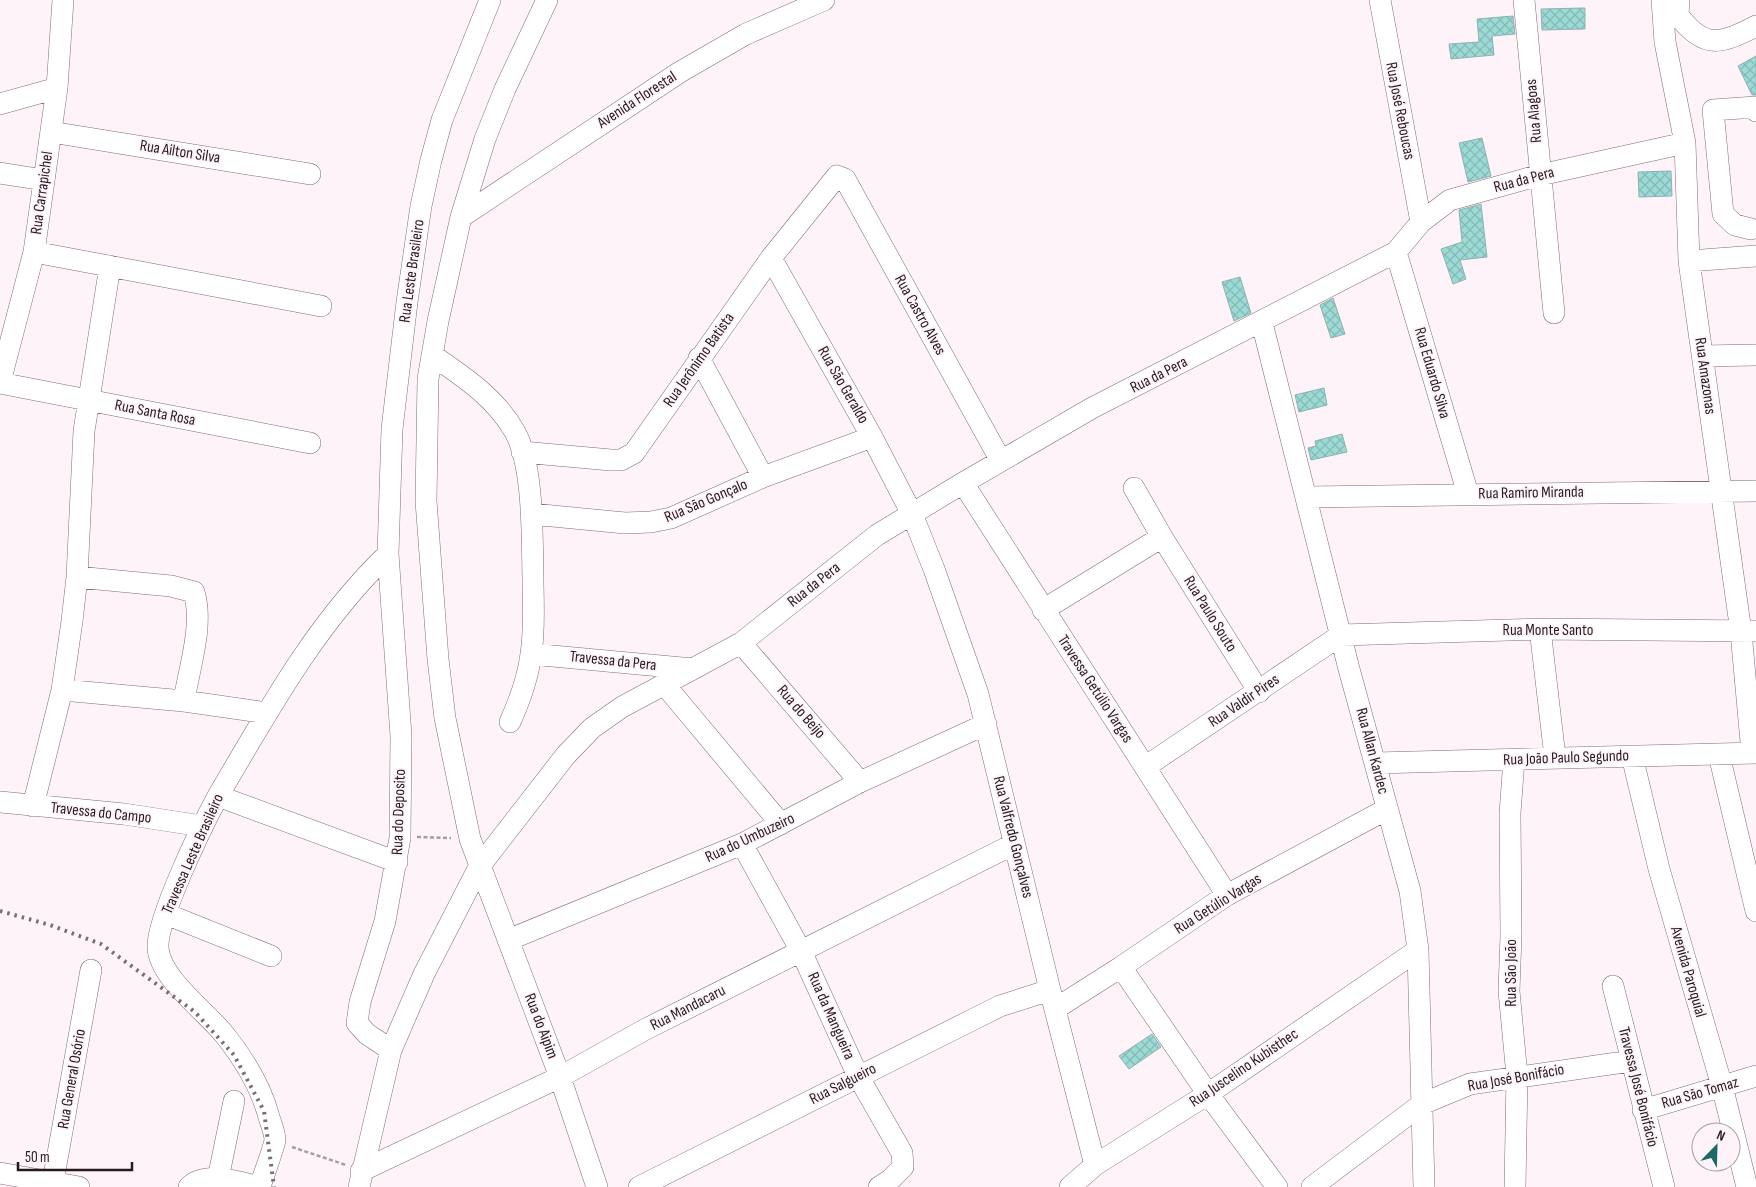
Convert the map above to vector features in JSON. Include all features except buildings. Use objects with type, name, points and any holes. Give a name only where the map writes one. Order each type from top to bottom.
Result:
[{"type":"street","name":"Rua Carrapichel","points":[[0,382],[34,252],[57,88],[63,0]]},
{"type":"street","name":"Rua Leste Brasileiro","points":[[388,554],[392,429],[421,206],[442,120],[490,0]]},
{"type":"street","name":"Rua do Aipim","points":[[547,0],[485,139],[461,216],[428,379],[426,501],[438,659],[445,718],[470,839],[560,1077],[596,1187]]},
{"type":"street","name":"Avenida Florestal","points":[[461,216],[680,72],[746,34],[824,0]]},
{"type":"street","name":"Rua José Reboucas","points":[[1380,0],[1421,222]]},
{"type":"street","name":"Rua Alagoas","points":[[1524,0],[1554,313]]},
{"type":"street","name":"Rua Amazonas","points":[[1662,0],[1665,42],[1686,143],[1689,261],[1722,492],[1748,631],[1754,753]]},
{"type":"street","points":[[1679,0],[1678,15],[1691,32],[1710,40],[1728,40],[1756,26]]},
{"type":"street","points":[[0,104],[57,88]]},
{"type":"street","points":[[1689,261],[1754,256],[1754,227],[1735,225],[1724,214],[1713,110],[1756,107],[1756,111]]},
{"type":"street","name":"Rua Ailton Silva","points":[[51,132],[310,174]]},
{"type":"street","name":"Rua da Pera","points":[[360,1179],[391,1050],[424,974],[479,867],[566,755],[592,728],[622,707],[742,643],[877,535],[962,483],[1092,408],[1262,323],[1396,252],[1421,222],[1450,200],[1540,175],[1686,143]]},
{"type":"street","points":[[0,173],[44,180]]},
{"type":"street","name":"Rua Castro Alves","points":[[835,178],[839,176],[845,179],[1001,460]]},
{"type":"street","name":"Rua Jerônimo Batista","points":[[522,452],[611,460],[621,460],[634,453],[771,258],[835,178]]},
{"type":"street","points":[[34,252],[321,306]]},
{"type":"street","name":"Rua Eduardo Silva","points":[[1396,252],[1468,494]]},
{"type":"street","name":"Rua São Geraldo","points":[[771,258],[872,437],[912,514]]},
{"type":"street","points":[[33,806],[62,690],[77,577],[84,432],[110,266]]},
{"type":"street","name":"Rua Allan Kardec","points":[[1262,323],[1341,635],[1410,890],[1418,950],[1424,1187]]},
{"type":"street","points":[[432,355],[478,387],[497,407],[515,432],[522,452],[532,514],[534,625],[531,654],[520,700],[510,722]]},
{"type":"street","points":[[1703,356],[1756,355]]},
{"type":"street","points":[[699,358],[763,477]]},
{"type":"street","points":[[392,429],[428,379]]},
{"type":"street","name":"Rua Santa Rosa","points":[[0,382],[310,443]]},
{"type":"street","name":"Rua São Gonçalo","points":[[532,514],[625,523],[652,522],[690,511],[763,477],[872,437]]},
{"type":"street","name":"Travessa Getúlio Vargas","points":[[962,483],[1227,894]]},
{"type":"street","name":"Rua Paulo Souto","points":[[1134,488],[1162,537],[1259,692]]},
{"type":"street","name":"Rua Ramiro Miranda","points":[[1307,497],[1756,491]]},
{"type":"street","name":"Rua Valfredo Gonçalves","points":[[912,514],[972,676],[986,724],[1052,1000],[1095,1165]]},
{"type":"street","points":[[1043,610],[1162,537]]},
{"type":"street","name":"Travessa Leste Brasileiro","points":[[275,1139],[267,1110],[246,1064],[224,1034],[174,981],[159,957],[159,937],[166,914],[202,826],[267,713],[325,623],[367,574],[388,554]]},
{"type":"street","name":"Rua do Deposito","points":[[388,554],[400,736],[400,838],[385,921],[360,1002],[357,1023],[367,1034],[391,1050]]},
{"type":"street","points":[[77,577],[171,586],[194,592],[197,603],[195,635],[184,701]]},
{"type":"street","points":[[1540,629],[1555,757]]},
{"type":"street","name":"Rua Monte Santo","points":[[1341,635],[1540,629],[1748,631]]},
{"type":"street","name":"Rua Valdir Pires","points":[[1145,766],[1259,692],[1341,635]]},
{"type":"street","name":"Rua do Beijo","points":[[742,643],[860,782]]},
{"type":"street","name":"Travessa da Pera","points":[[531,654],[694,669]]},
{"type":"street","points":[[664,684],[781,824]]},
{"type":"street","points":[[62,690],[184,701],[267,713]]},
{"type":"street","name":"Rua do Umbuzeiro","points":[[508,940],[742,844],[860,782],[986,724]]},
{"type":"street","name":"Rua João Paulo Segundo","points":[[1376,763],[1754,753]]},
{"type":"street","points":[[1719,755],[1756,911]]},
{"type":"street","name":"Avenida Paroquial","points":[[1632,756],[1667,896],[1722,1086],[1747,1187]]},
{"type":"street","name":"Rua São João","points":[[1514,760],[1510,813],[1509,991],[1517,1076],[1515,1187]]},
{"type":"street","points":[[218,796],[397,862]]},
{"type":"street","name":"Travessa do Campo","points":[[0,802],[124,814],[202,826]]},
{"type":"street","name":"Rua Getúlio Vargas","points":[[1052,1000],[1122,967],[1227,894],[1388,809]]},
{"type":"street","name":"Rua da Mangueira","points":[[742,844],[801,951],[858,1076],[904,1159],[900,1172],[882,1186]]},
{"type":"street","name":"Rua Mandacaru","points":[[360,1179],[560,1077],[646,1029],[1014,844]]},
{"type":"street","points":[[166,914],[271,956]]},
{"type":"street","name":"Rua Juscelino Kubisthec","points":[[1070,1187],[1095,1165],[1208,1094],[1418,950]]},
{"type":"street","points":[[1122,967],[1208,1094],[1277,1187]]},
{"type":"street","name":"Rua General Osório","points":[[53,1185],[91,970]]},
{"type":"street","name":"Travessa José Bonifácio","points":[[1613,986],[1664,1187]]},
{"type":"street","name":"Rua Salgueiro","points":[[639,1187],[1000,1006],[1052,1000]]},
{"type":"street","name":"Rua José Bonifácio","points":[[1312,1187],[1422,1104],[1470,1084],[1631,1061]]},
{"type":"street","name":"Rua São Tomaz","points":[[1643,1110],[1756,1076]]},
{"type":"street","points":[[218,1179],[234,1101]]},
{"type":"street","points":[[189,1187],[197,1181],[218,1179],[260,1187],[275,1139]]},
{"type":"street","points":[[0,1173],[53,1185],[79,1187]]},
{"type":"path","points":[[400,838],[470,839]]},
{"type":"path","points":[[275,1139],[360,1179]]},
{"type":"railway","points":[[0,911],[50,925],[101,944],[195,1012],[234,1055],[264,1111],[274,1187]]}]
